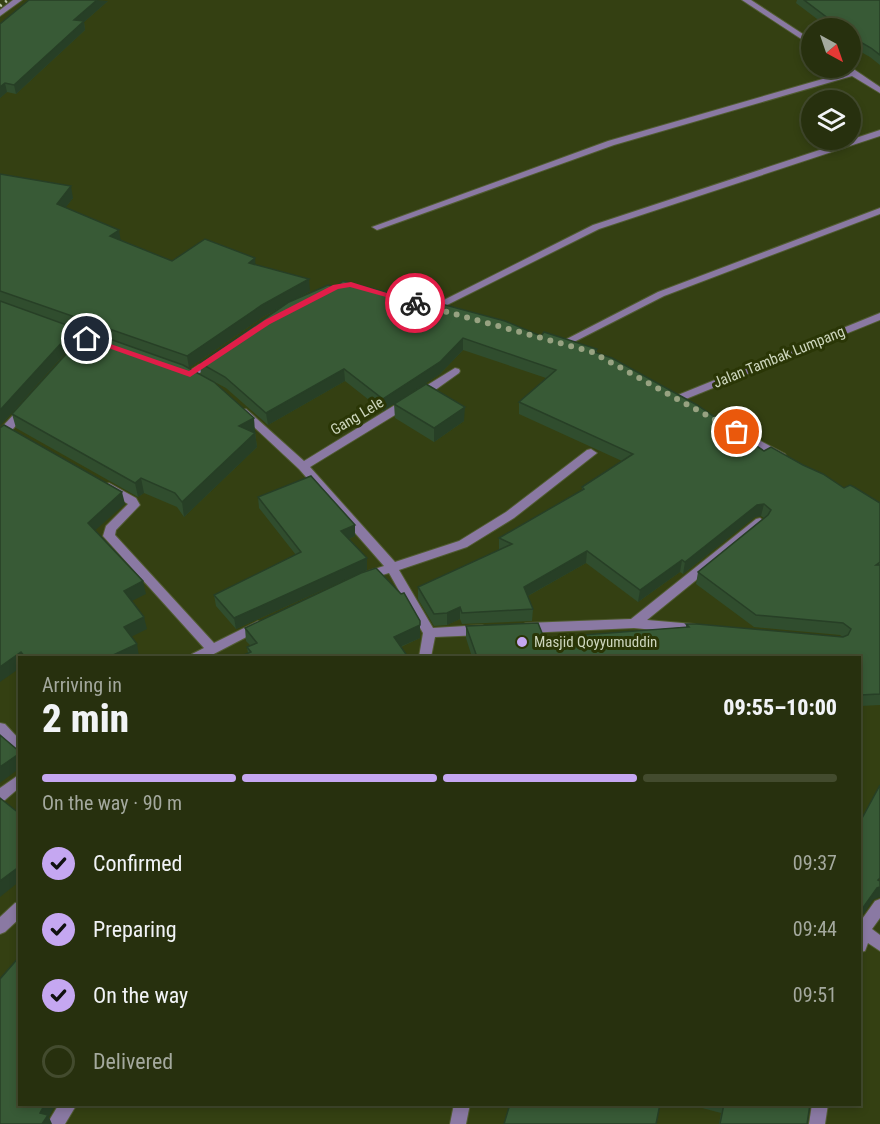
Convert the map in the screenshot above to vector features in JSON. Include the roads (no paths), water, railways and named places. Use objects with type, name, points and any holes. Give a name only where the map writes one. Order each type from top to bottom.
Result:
[{"type":"street","points":[[0,14],[18,0]]},
{"type":"street","points":[[746,0],[801,37]]},
{"type":"street","points":[[861,77],[880,90]]},
{"type":"street","points":[[377,227],[610,143],[824,78]]},
{"type":"street","points":[[454,314],[428,307],[596,227],[880,133]]},
{"type":"street","points":[[583,349],[558,342],[661,294],[880,211]]},
{"type":"street","name":"Jalan Tambak Lumpang","points":[[677,399],[880,316]]},
{"type":"street","points":[[205,383],[184,373],[228,348]]},
{"type":"street","name":"Gang Lele","points":[[303,465],[428,391],[455,371]]},
{"type":"street","points":[[230,400],[303,465],[391,567],[429,633],[425,656]]},
{"type":"street","points":[[7,434],[28,405]]},
{"type":"street","points":[[717,421],[787,460]]},
{"type":"street","points":[[357,580],[463,544],[510,515],[591,453]]},
{"type":"street","points":[[100,482],[132,501],[134,505],[110,529],[109,536],[211,648]]},
{"type":"street","points":[[634,623],[760,522]]},
{"type":"street","points":[[199,656],[273,619]]},
{"type":"street","points":[[429,633],[634,623],[702,630]]},
{"type":"street","points":[[0,728],[18,748]]},
{"type":"street","points":[[0,796],[18,781]]},
{"type":"street","points":[[880,905],[861,935],[880,944]]},
{"type":"street","points":[[0,927],[18,910]]},
{"type":"street","points":[[55,1124],[68,1106]]},
{"type":"street","points":[[458,1124],[462,1106]]},
{"type":"street","points":[[817,1124],[820,1106]]},
{"type":"railway","points":[[0,6],[8,0]]},
{"type":"place","name":"Masjid Qoyyumuddin","points":[[522,642]]}]
